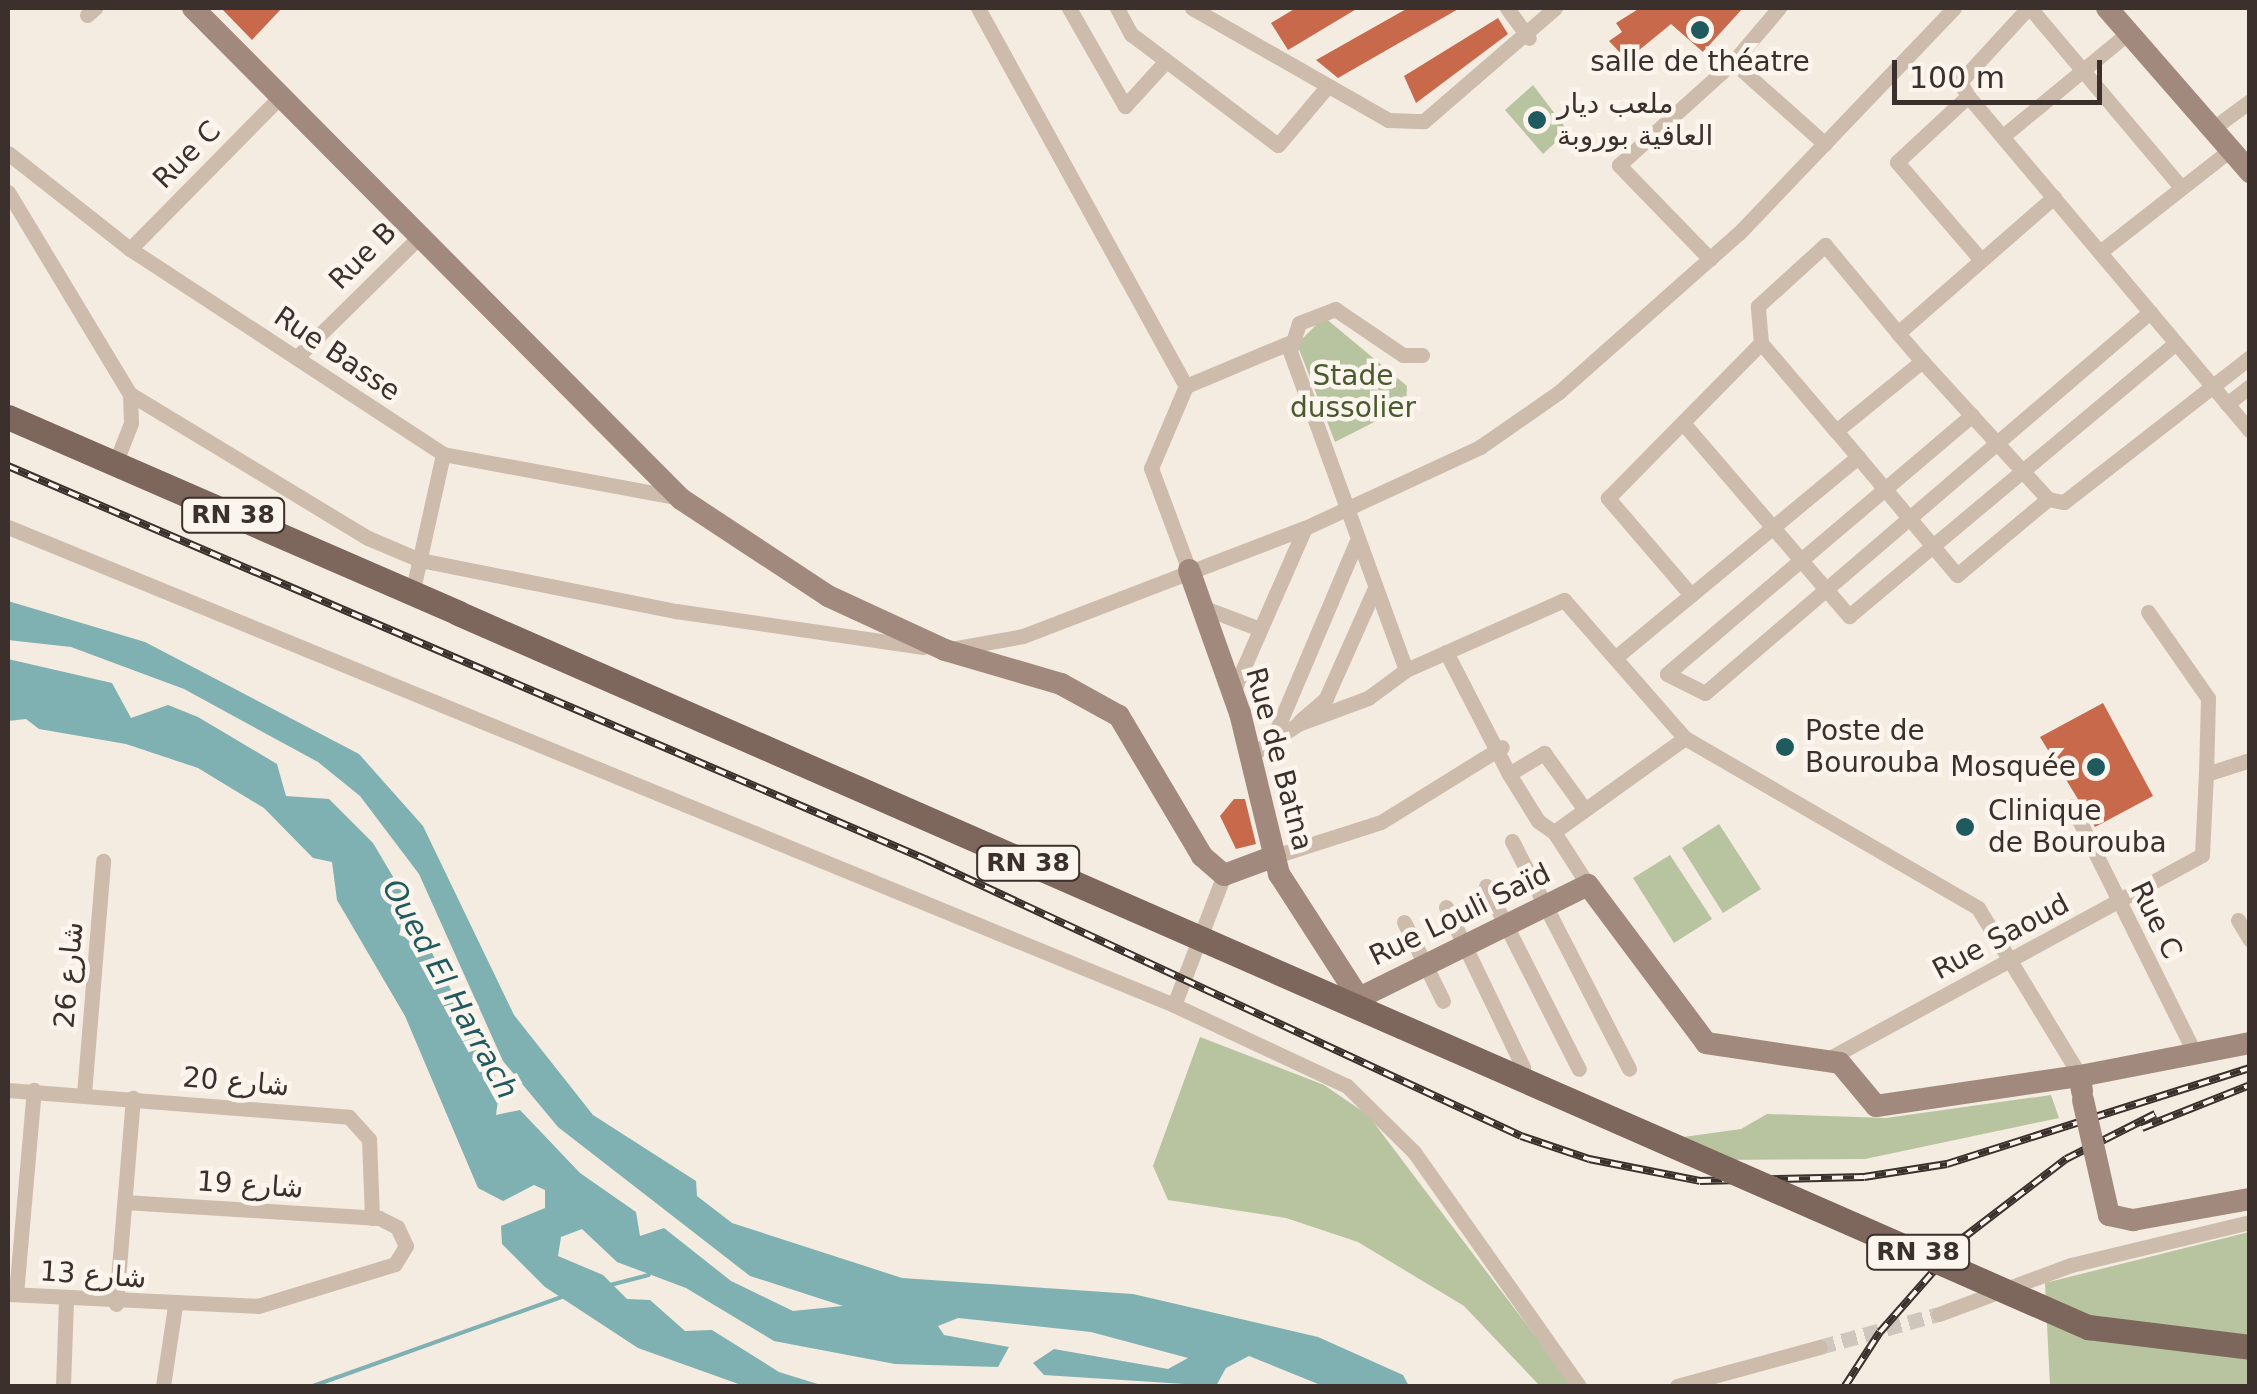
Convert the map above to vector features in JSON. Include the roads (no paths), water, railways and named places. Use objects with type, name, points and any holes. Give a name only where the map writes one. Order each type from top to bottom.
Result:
[{"type":"main road","name":"RN 38","points":[[8,417],[2088,1327],[2250,1347]]},
{"type":"street","points":[[193,8],[681,498],[828,596],[945,650],[1023,636],[1305,528],[1480,447],[1559,392],[1710,259],[1954,8]]},
{"type":"street","points":[[978,8],[1186,386],[1291,342],[1300,323],[1335,308],[1403,355],[1422,355]]},
{"type":"street","points":[[1069,8],[1125,106],[1166,62]]},
{"type":"street","points":[[1116,8],[1132,34],[1278,145],[1326,88]]},
{"type":"street","points":[[1192,8],[1388,120],[1424,121],[1528,38],[1554,8]]},
{"type":"street","points":[[1507,8],[1528,38]]},
{"type":"street","points":[[1710,259],[1619,164],[1734,62],[1778,8]]},
{"type":"street","points":[[2181,187],[2030,8],[1960,82],[2250,431]]},
{"type":"street","points":[[2106,8],[2250,172]]},
{"type":"street","points":[[2003,136],[2128,32]]},
{"type":"street","points":[[1734,62],[1825,144]]},
{"type":"street","name":"Rue C","points":[[130,248],[280,96]]},
{"type":"street","points":[[1968,96],[1897,162],[1981,260]]},
{"type":"street","points":[[2212,129],[2250,101]]},
{"type":"street","points":[[2100,252],[2230,150]]},
{"type":"street","name":"Rue Basse","points":[[8,153],[130,248],[443,454],[681,498]]},
{"type":"street","points":[[8,192],[130,394],[368,538],[420,560],[676,611],[945,650],[1061,684],[1119,716],[1202,856],[1224,875]]},
{"type":"street","points":[[1898,333],[2054,196]]},
{"type":"street","name":"Rue B","points":[[298,356],[422,234]]},
{"type":"street","points":[[2048,499],[1957,575],[1761,343],[1758,306],[1824,246],[2048,499],[2064,502],[2250,358]]},
{"type":"street","points":[[1972,415],[1667,674],[1705,693],[1824,587],[2150,312]]},
{"type":"street","points":[[1291,342],[1356,542],[1406,670]]},
{"type":"street","points":[[1691,594],[1608,498],[1761,343]]},
{"type":"street","points":[[1683,423],[1849,616],[2025,474],[2176,343]]},
{"type":"street","points":[[1836,431],[1922,361]]},
{"type":"street","name":"Rue de Batna","points":[[1186,386],[1151,468],[1232,694],[1275,856],[1293,906],[1359,998]]},
{"type":"street","points":[[2226,404],[2250,386]]},
{"type":"street","points":[[115,464],[130,423],[130,394]]},
{"type":"street","points":[[412,594],[443,454]]},
{"type":"street","points":[[1616,657],[1858,458]]},
{"type":"street","points":[[8,528],[1174,1005],[1308,1066],[1374,1106],[1578,1386]]},
{"type":"street","points":[[1232,694],[1305,528]]},
{"type":"street","points":[[1274,736],[1356,542]]},
{"type":"street","points":[[1298,724],[1326,698],[1374,590]]},
{"type":"street","points":[[1251,755],[1274,736],[1298,724],[1368,698],[1406,670],[1564,600],[1685,738],[1978,908],[2082,1088],[2109,1215],[2133,1220],[2250,1199]]},
{"type":"street","points":[[1202,607],[1260,630]]},
{"type":"street","points":[[2148,612],[2208,698],[2206,774],[2250,760]]},
{"type":"street","points":[[1446,652],[1502,747],[1509,774],[1538,822],[1554,832],[1588,885],[1706,1043],[1840,1063],[1876,1106],[2082,1088],[2250,1043]]},
{"type":"street","points":[[1554,832],[1583,807],[1685,738]]},
{"type":"street","points":[[1174,1005],[1224,875],[1381,822],[1502,747]]},
{"type":"street","points":[[1509,774],[1544,753],[1583,807]]},
{"type":"street","name":"Rue Saoud","points":[[1823,1062],[2202,855],[2206,774]]},
{"type":"street","name":"Rue C","points":[[2072,806],[2196,1056]]},
{"type":"street","points":[[1512,841],[1629,1069]]},
{"type":"street","name":"شارع 26","points":[[84,1094],[103,860]]},
{"type":"street","name":"Rue Louli Saïd","points":[[1359,998],[1588,885]]},
{"type":"street","points":[[1486,886],[1579,1069]]},
{"type":"street","points":[[1446,907],[1523,1067]]},
{"type":"street","points":[[2238,920],[2250,940]]},
{"type":"street","points":[[1404,922],[1443,1001]]},
{"type":"street","name":"شارع 20","points":[[8,1090],[356,1120],[369,1139],[372,1218]]},
{"type":"street","points":[[12,1294],[34,1090]]},
{"type":"street","points":[[116,1304],[133,1098]]},
{"type":"street","name":"شارع 19","points":[[125,1202],[372,1218]]},
{"type":"street","name":"شارع 13","points":[[12,1294],[116,1304],[258,1306],[395,1264],[405,1239],[392,1223],[372,1218]]},
{"type":"street","points":[[1939,1314],[2071,1265],[2250,1222]]},
{"type":"street","points":[[63,1386],[66,1300]]},
{"type":"street","points":[[163,1386],[175,1306]]},
{"type":"street","points":[[1677,1386],[1820,1346]]},
{"type":"water","name":"Oued El Harrach","points":[[8,601],[145,642],[359,754],[423,826],[514,1015],[593,1115],[696,1181],[697,1196],[732,1223],[902,1278],[1133,1294],[1318,1337],[1403,1375],[1409,1386],[1323,1386],[1249,1356],[1226,1368],[1216,1386],[1044,1375],[1033,1363],[1054,1349],[1168,1369],[1188,1358],[1091,1332],[958,1318],[938,1326],[944,1335],[1009,1347],[998,1367],[895,1364],[774,1341],[686,1288],[617,1262],[582,1229],[561,1237],[558,1256],[603,1275],[627,1299],[650,1300],[685,1331],[712,1330],[779,1372],[824,1386],[744,1386],[638,1348],[545,1287],[502,1244],[501,1226],[545,1208],[545,1190],[534,1185],[503,1201],[478,1188],[405,1016],[337,900],[332,862],[313,858],[264,808],[198,768],[126,744],[39,729],[26,719],[8,721],[8,659],[112,683],[131,718],[168,705],[198,717],[277,764],[286,796],[329,799],[373,843],[408,902],[399,935],[428,945],[500,1085],[496,1115],[520,1110],[580,1173],[636,1212],[640,1236],[664,1228],[731,1281],[793,1311],[843,1306],[750,1276],[558,1127],[503,1061],[419,874],[360,796],[318,762],[184,689],[71,647],[8,640]]},
{"type":"waterway","points":[[610,1285],[649,1275]]},
{"type":"waterway","points":[[313,1386],[562,1297]]},
{"type":"tunnel","points":[[1820,1347],[1939,1314]]},
{"type":"railway","points":[[8,466],[925,859],[1521,1136],[1589,1159],[1700,1181],[1864,1177],[1947,1164],[2250,1068]]},
{"type":"railway","points":[[2142,1128],[2250,1085]]},
{"type":"railway","points":[[1845,1386],[1880,1332],[1963,1238],[2066,1159],[2155,1114]]},
{"type":"place","name":"salle de théatre","points":[[1700,30]]},
{"type":"place","name":"ملعب ديار العافية بوروبة","points":[[1537,120]]},
{"type":"place","name":"Poste de Bourouba","points":[[1785,747]]},
{"type":"place","name":"Mosquée","points":[[2096,767]]},
{"type":"place","name":"Clinique de Bourouba","points":[[1965,827]]},
{"type":"park label","name":"Stade dussolier","points":[[1353,392]]}]
